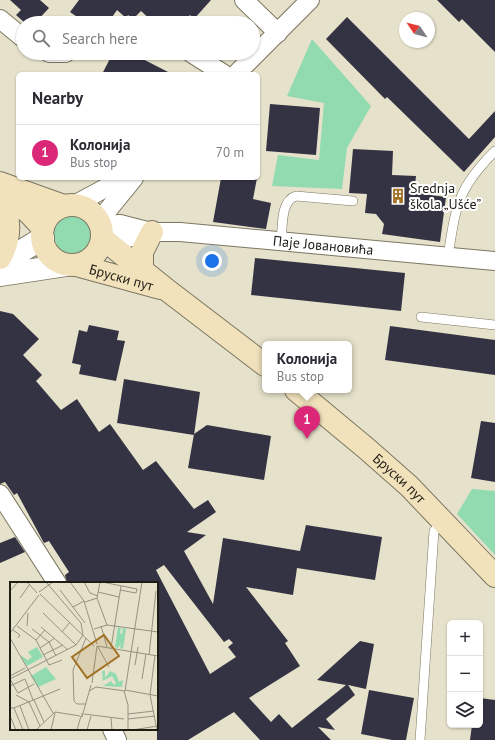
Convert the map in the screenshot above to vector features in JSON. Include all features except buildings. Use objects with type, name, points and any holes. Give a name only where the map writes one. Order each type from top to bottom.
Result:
[{"type":"main road","points":[[0,183],[69,206],[88,210],[101,229],[100,248],[94,256],[86,262],[71,265],[59,262],[48,252],[43,233],[28,212],[0,194]]},
{"type":"main road","points":[[0,194],[9,220],[8,236],[0,258]]},
{"type":"main road","points":[[43,233],[51,215],[69,206]]},
{"type":"main road","name":"Бруски пут","points":[[101,229],[167,290],[262,363]]},
{"type":"main road","points":[[142,268],[142,252],[152,232]]},
{"type":"main road","name":"Бруски пут","points":[[71,265],[167,290]]},
{"type":"main road","name":"Бруски пут","points":[[300,393],[367,449],[443,520],[495,576]]},
{"type":"street","points":[[244,0],[278,33]]},
{"type":"street","points":[[260,51],[310,0]]},
{"type":"street","points":[[0,19],[16,32]]},
{"type":"street","points":[[202,60],[221,72]]},
{"type":"street","points":[[238,72],[250,60]]},
{"type":"street","points":[[69,206],[120,180]]},
{"type":"street","points":[[101,229],[133,180]]},
{"type":"street","name":"Паје Јовановића","points":[[101,229],[120,224],[152,232],[180,232],[495,261]]},
{"type":"street","points":[[0,264],[43,233]]},
{"type":"street","points":[[0,276],[71,265]]},
{"type":"street","points":[[0,494],[56,582]]},
{"type":"street","points":[[112,730],[117,740]]},
{"type":"lane","points":[[448,256],[456,208],[460,198],[473,175],[495,150]]},
{"type":"lane","points":[[281,241],[285,206],[292,197],[296,196],[353,201]]},
{"type":"lane","points":[[421,317],[495,325]]},
{"type":"lane","points":[[420,740],[434,531],[443,520]]},
{"type":"green space","points":[[312,39],[371,106],[347,148],[342,189],[272,186],[278,155],[319,160],[324,103],[287,96]]},
{"type":"green space","points":[[69,216],[77,216],[89,225],[92,235],[89,245],[83,251],[77,254],[69,254],[57,245],[54,239],[54,231],[63,219]]},
{"type":"green space","points":[[472,489],[495,491],[495,555],[457,514]]},
{"type":"place","name":"Srednja škola „Ušće”","points":[[398,196]]},
{"type":"place","name":"Колонија","points":[[307,439]]}]
